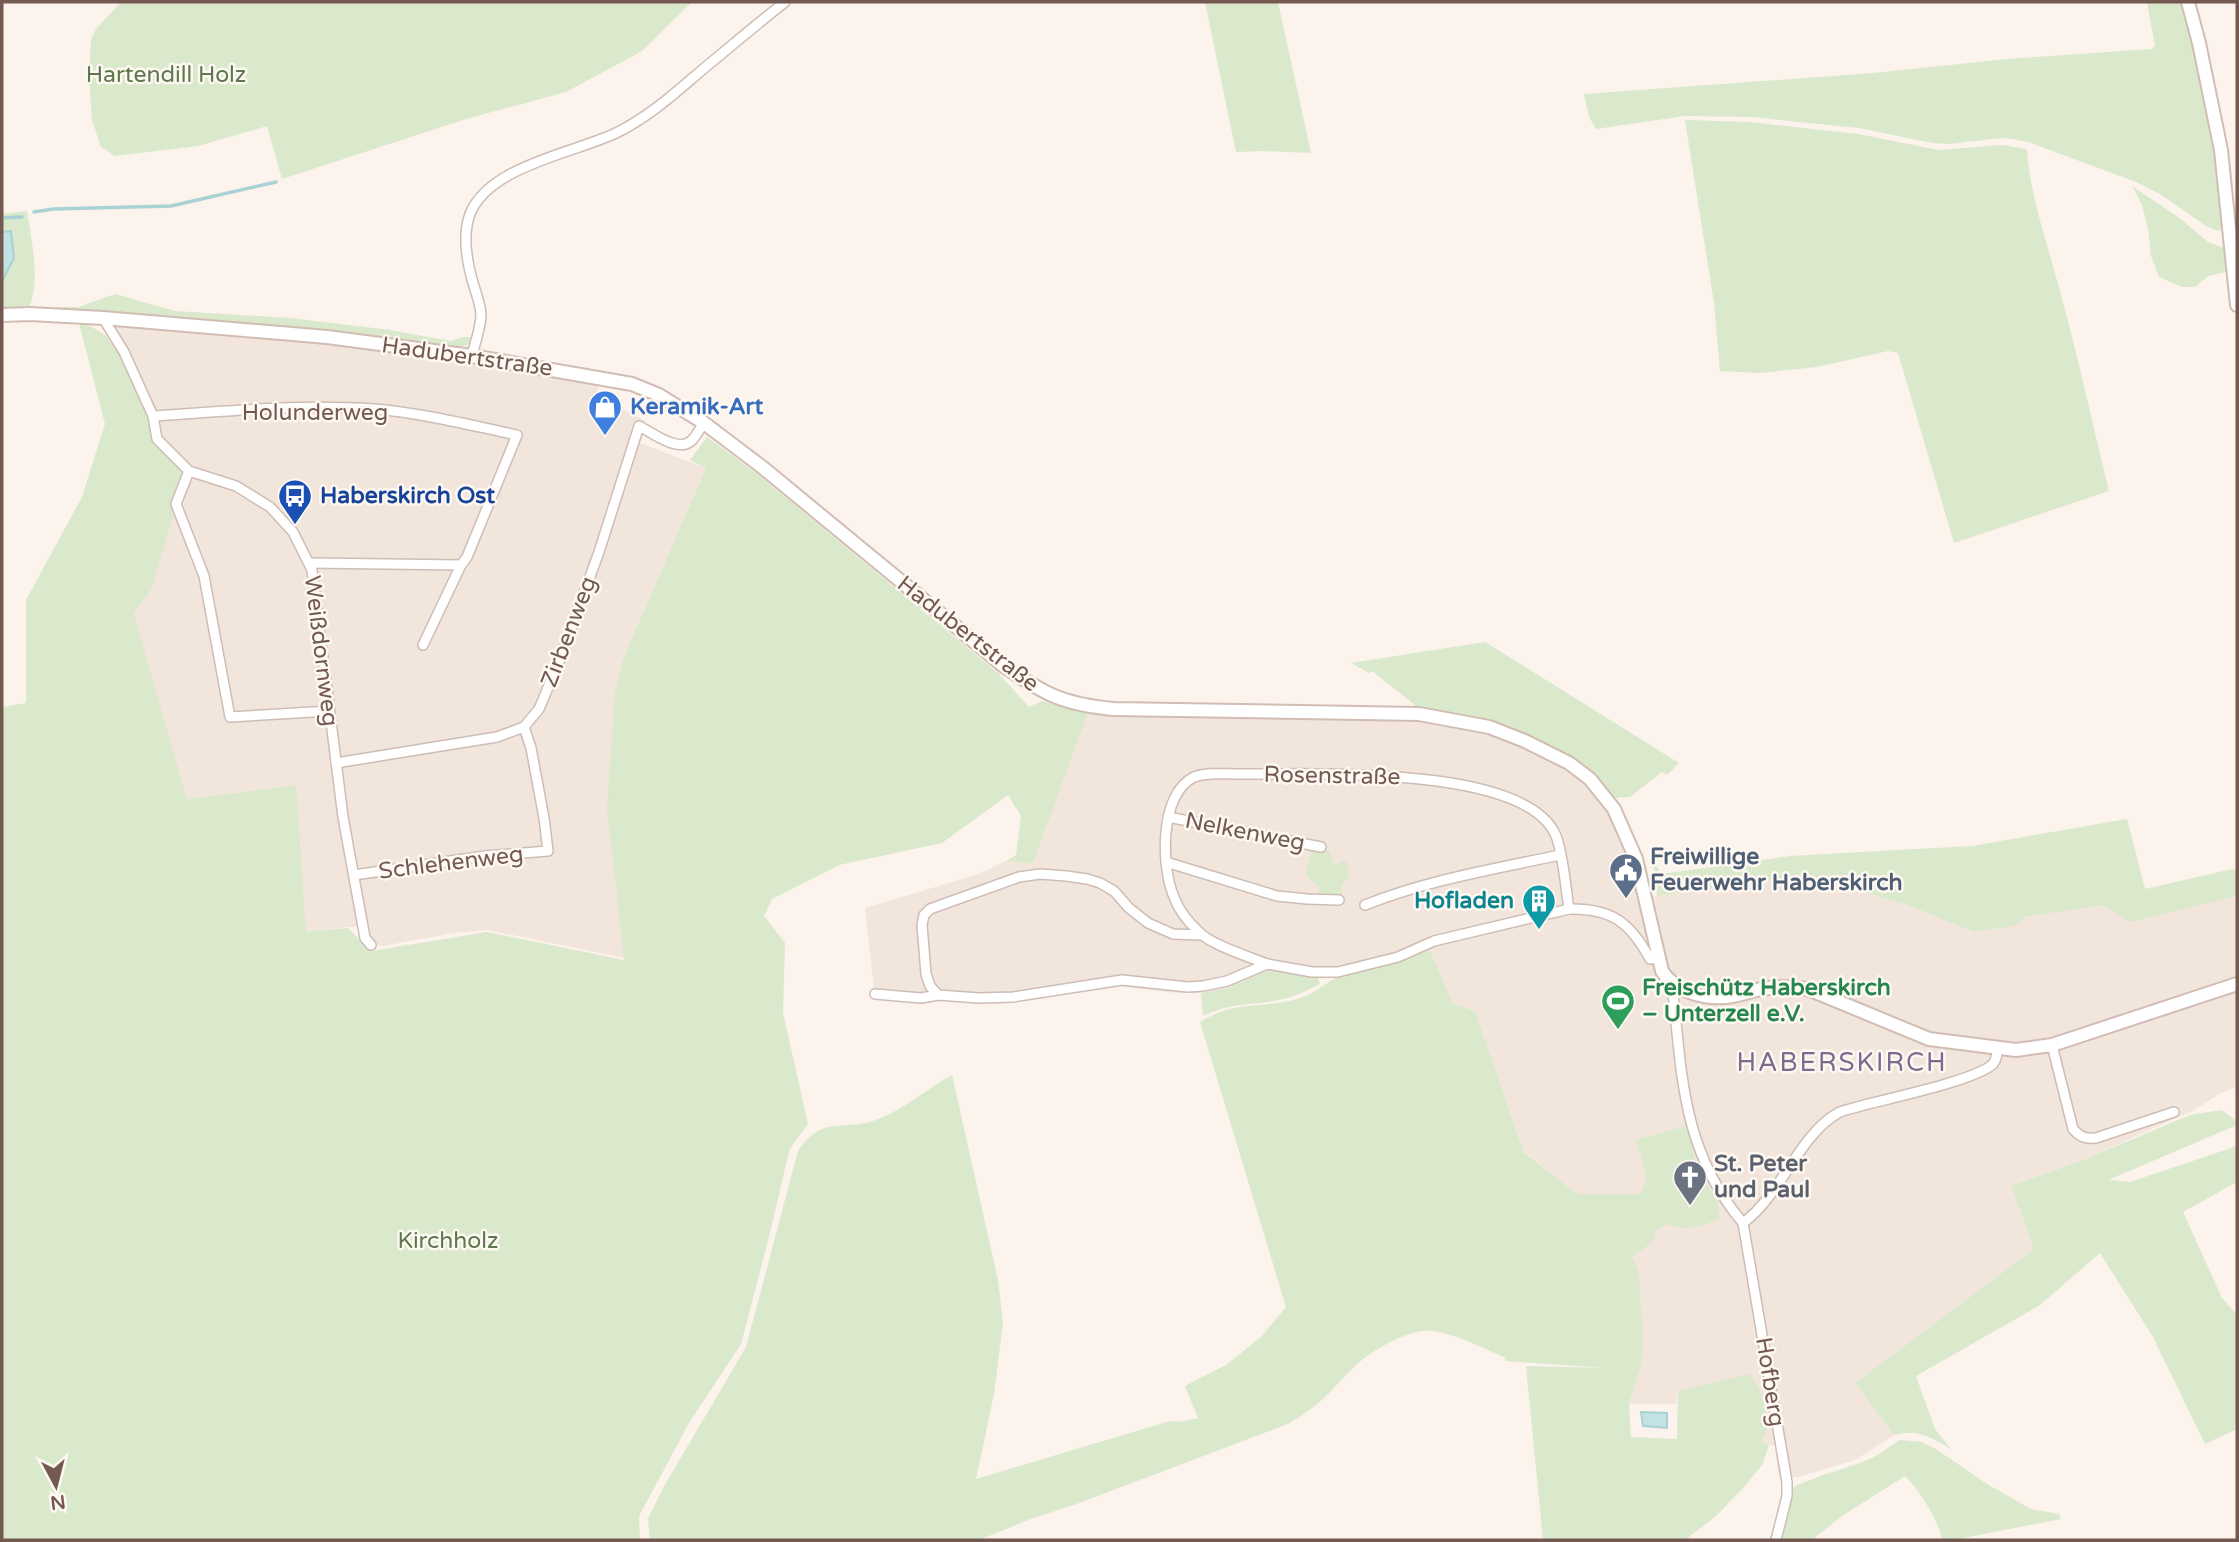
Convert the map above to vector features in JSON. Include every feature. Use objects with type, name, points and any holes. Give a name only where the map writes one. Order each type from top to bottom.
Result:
[{"type":"street","points":[[472,355],[481,314],[466,242],[471,213],[483,195],[511,174],[597,141],[640,120],[785,2]]},
{"type":"street","points":[[2188,2],[2221,150],[2237,305]]},
{"type":"street","name":"Hadubertstraße","points":[[2,314],[103,318],[327,337],[472,355],[632,384],[659,395],[704,423],[762,467],[1005,667],[1055,698],[1075,704],[1113,709],[1419,714],[1489,727],[1525,741],[1569,763],[1590,779],[1614,809],[1639,869],[1657,958],[1662,971],[1672,983]]},
{"type":"street","name":"Weißdornweg","points":[[103,318],[124,352],[153,416],[157,439],[189,471],[236,486],[270,507],[293,532],[310,563],[343,817],[365,938],[371,945]]},
{"type":"street","name":"Holunderweg","points":[[153,416],[299,409],[374,409],[517,435],[490,505],[467,558],[461,565]]},
{"type":"street","name":"Zirbenweg","points":[[524,727],[539,709],[558,664],[599,552],[639,426],[673,443],[683,445],[691,442],[704,423]]},
{"type":"street","points":[[189,471],[176,504],[204,576],[230,717],[329,711]]},
{"type":"street","points":[[310,563],[461,565],[423,645]]},
{"type":"street","points":[[336,763],[497,737],[524,727]]},
{"type":"street","name":"Schlehenweg","points":[[354,875],[485,856],[548,851],[531,748],[524,727]]},
{"type":"street","name":"Rosenstraße","points":[[1202,935],[1182,914],[1173,896],[1166,862],[1168,817],[1172,801],[1185,784],[1200,776],[1388,775],[1480,788],[1530,809],[1547,822],[1556,836],[1569,909]]},
{"type":"street","name":"Nelkenweg","points":[[1168,817],[1321,847]]},
{"type":"street","points":[[1365,905],[1403,890],[1443,879],[1560,855]]},
{"type":"street","points":[[1166,862],[1277,896],[1339,900]]},
{"type":"street","name":"Rosenstraße","points":[[938,995],[930,986],[926,974],[922,925],[924,915],[930,909],[1030,874],[1087,878],[1114,891],[1148,923],[1173,934],[1202,935],[1267,964],[1319,972],[1346,971],[1398,957],[1434,941],[1569,909],[1591,909],[1614,917],[1629,928],[1650,959],[1657,958]]},
{"type":"street","points":[[875,994],[921,998],[938,995],[1013,997],[1122,980],[1188,987],[1203,986],[1227,981],[1267,964]]},
{"type":"street","points":[[1997,1048],[1992,1065],[1968,1076],[1839,1112],[1814,1134],[1764,1204],[1743,1223],[1725,1202],[1705,1167],[1690,1121],[1679,1065],[1672,983],[1700,995],[1725,998],[1766,988],[1788,986],[1808,989],[1929,1039],[1997,1048],[2029,1049],[2052,1045],[2237,984]]},
{"type":"street","points":[[2052,1045],[2073,1129],[2080,1136],[2087,1139],[2096,1138],[2174,1112]]},
{"type":"street","name":"Hofberg","points":[[1743,1223],[1787,1482],[1787,1496],[1776,1540]]},
{"type":"shaded area","points":[[105,318],[327,337],[601,378],[596,396],[646,421],[640,443],[706,468],[623,659],[615,881],[625,958],[488,930],[453,933],[383,946],[371,945],[362,926],[305,931],[296,785],[187,799],[134,614],[151,590],[157,439],[153,416]]},
{"type":"shaded area","points":[[1090,707],[1454,719],[1569,763],[1606,798],[1645,898],[1805,876],[1905,904],[1974,932],[2013,926],[2025,917],[2103,905],[2131,921],[2237,896],[2237,1087],[2221,1093],[2194,1110],[2083,1160],[2011,1186],[2034,1249],[1855,1383],[1894,1435],[1855,1460],[1799,1477],[1779,1478],[1775,1446],[1761,1443],[1678,1391],[1676,1404],[1629,1404],[1640,1369],[1639,1273],[1631,1256],[1644,1249],[1524,1151],[1475,1011],[1453,1004],[1430,950],[1349,974],[1318,978],[1266,971],[1209,993],[1177,993],[1117,986],[1004,1002],[923,1001],[875,997],[865,908],[979,874],[1006,861],[1033,863]]},
{"type":"green space","name":"Hartendill Holz","points":[[121,2],[692,2],[642,51],[566,92],[466,119],[282,179],[267,126],[198,146],[115,156],[101,147],[92,120],[89,78],[91,40],[96,29]]},
{"type":"green space","points":[[1205,2],[1278,2],[1311,153],[1236,152]]},
{"type":"green space","points":[[2147,2],[2183,2],[2208,114],[2224,227],[2222,230],[2206,226],[2160,194],[2136,182],[2031,143],[2013,139],[1932,143],[1859,128],[1751,117],[1685,116],[1596,129],[1589,117],[1584,94],[2151,49],[2155,46]]},
{"type":"green space","points":[[1685,120],[1749,122],[1858,134],[1938,150],[2003,145],[2027,149],[2035,201],[2072,335],[2109,491],[1954,543],[1898,353],[1888,351],[1817,367],[1760,373],[1720,371],[1714,303]]},
{"type":"green space","points":[[2132,186],[2178,217],[2208,242],[2224,248],[2226,272],[2208,276],[2195,287],[2182,287],[2159,277],[2151,256],[2142,205]]},
{"type":"green space","points":[[27,211],[35,273],[33,297],[29,307],[22,310],[2,310],[2,281],[14,258],[11,231],[2,232],[2,214]]},
{"type":"green space","points":[[115,294],[175,311],[290,318],[390,330],[451,341],[474,337],[467,345],[455,348],[271,326],[46,310],[40,307],[79,307]]},
{"type":"green space","name":"Kirchholz","points":[[79,323],[105,335],[123,359],[149,418],[154,441],[186,472],[151,590],[134,614],[187,799],[296,785],[306,931],[348,928],[371,951],[487,932],[624,960],[607,808],[615,693],[623,659],[706,468],[690,460],[707,437],[756,473],[998,673],[1029,707],[1042,701],[1088,713],[1033,863],[1006,861],[1016,855],[1021,816],[1008,795],[942,843],[839,865],[772,899],[764,916],[785,943],[783,1013],[808,1124],[790,1148],[741,1344],[689,1423],[639,1516],[640,1540],[2,1540],[2,707],[26,703],[26,600],[82,497],[105,424]]},
{"type":"green space","points":[[1485,642],[1679,763],[1667,775],[1662,772],[1630,797],[1614,798],[1569,760],[1420,709],[1372,671],[1369,673],[1351,663]]},
{"type":"green space","points":[[2127,819],[2145,889],[2237,868],[2237,896],[2130,922],[2103,905],[2025,917],[2014,926],[1974,932],[1905,904],[1805,876],[1657,896],[1653,860],[1661,874],[1790,856],[1972,846]]},
{"type":"green space","points":[[1312,847],[1330,852],[1334,865],[1346,860],[1349,876],[1341,886],[1342,896],[1319,898],[1319,887],[1306,875]]},
{"type":"green space","points":[[1430,950],[1453,1004],[1475,1011],[1524,1152],[1577,1194],[1641,1194],[1647,1178],[1636,1140],[1684,1127],[1688,1130],[1695,1161],[1698,1161],[1700,1168],[1695,1173],[1702,1177],[1717,1201],[1720,1219],[1687,1228],[1668,1224],[1655,1230],[1655,1237],[1644,1249],[1632,1256],[1639,1273],[1643,1347],[1640,1369],[1629,1404],[1631,1437],[1677,1439],[1678,1391],[1750,1374],[1761,1392],[1768,1425],[1761,1443],[1769,1445],[1762,1465],[1744,1487],[1716,1516],[1685,1540],[1543,1540],[1526,1366],[1605,1368],[1506,1361],[1504,1357],[1461,1339],[1434,1331],[1424,1331],[1390,1342],[1369,1355],[1319,1403],[1288,1424],[979,1540],[650,1540],[648,1518],[746,1347],[798,1151],[816,1132],[824,1128],[864,1123],[886,1116],[952,1075],[998,1280],[1003,1323],[994,1394],[976,1479],[1170,1421],[1198,1418],[1185,1386],[1226,1365],[1261,1337],[1286,1307],[1200,1022],[1230,1009],[1297,999],[1343,975]]},
{"type":"green space","points":[[1266,971],[1318,978],[1320,984],[1285,999],[1231,1007],[1203,1016],[1201,994],[1230,987]]},
{"type":"green space","points":[[2222,1110],[2237,1122],[2237,1125],[2108,1180],[2130,1182],[2237,1146],[2237,1182],[2183,1212],[2222,1298],[2237,1315],[2237,1429],[2205,1444],[2153,1337],[2100,1253],[2040,1305],[1916,1376],[1935,1429],[1951,1449],[1924,1435],[1894,1435],[1855,1383],[2034,1249],[2011,1186],[2083,1160],[2190,1115]]},
{"type":"green space","points":[[1900,1440],[1921,1442],[1936,1449],[1987,1484],[2031,1509],[2059,1514],[2061,1519],[1943,1540],[1928,1506],[1905,1476],[1842,1516],[1812,1540],[1782,1540],[1794,1487],[1858,1464]]},
{"type":"water","points":[[11,231],[14,258],[2,281],[2,232]]},
{"type":"water","points":[[1641,1412],[1667,1413],[1667,1428],[1643,1426]]},
{"type":"waterway","points":[[34,212],[53,209],[171,206],[276,182]]},
{"type":"waterway","points":[[2,218],[22,217]]},
{"type":"place","name":"Keramik-Art","points":[[605,437]]},
{"type":"place","name":"Haberskirch Ost","points":[[295,526]]},
{"type":"place","name":"Freiwillige Feuerwehr Haberskirch","points":[[1626,900]]},
{"type":"place","name":"Hofladen","points":[[1539,931]]},
{"type":"place","name":"Freischütz Haberskirch – Unterzell e.V.","points":[[1618,1031]]},
{"type":"place","name":"St. Peter und Paul","points":[[1690,1207]]},
{"type":"district","name":"HABERSKIRCH","points":[[1842,1062]]}]
